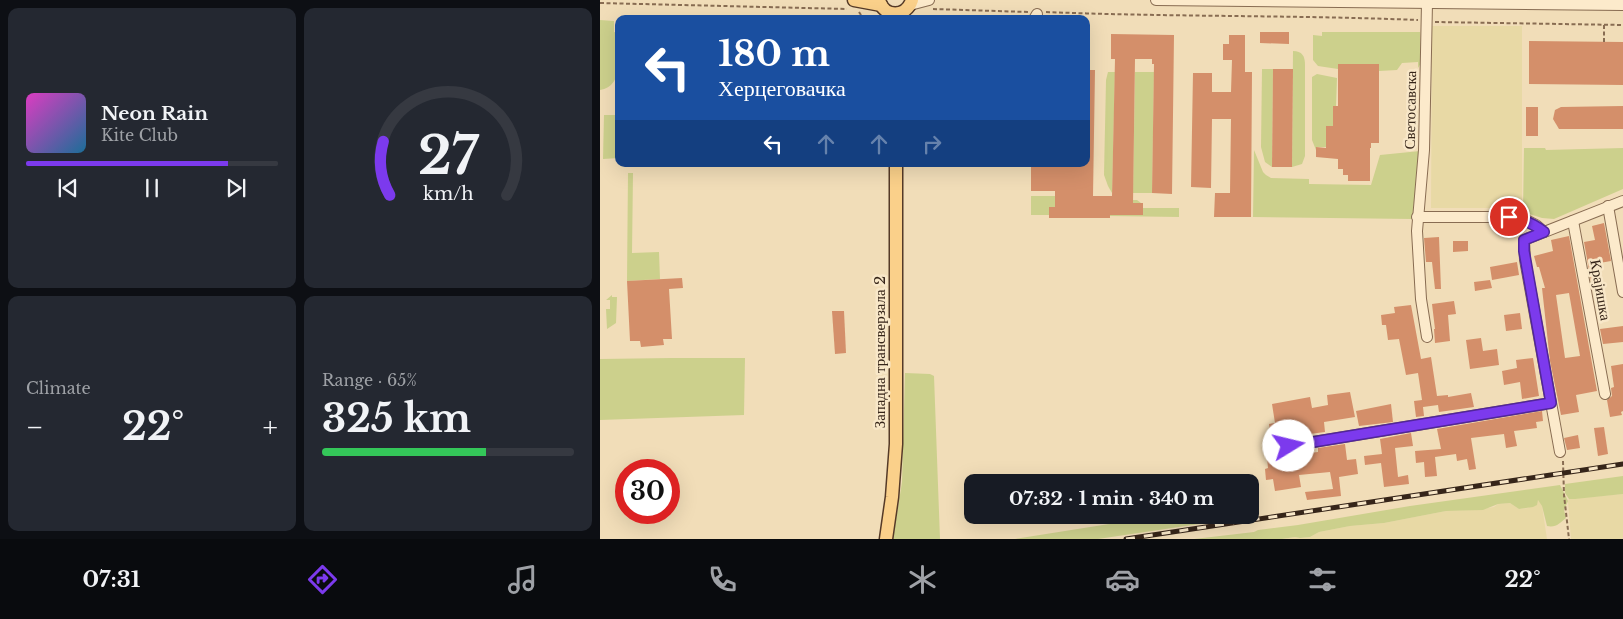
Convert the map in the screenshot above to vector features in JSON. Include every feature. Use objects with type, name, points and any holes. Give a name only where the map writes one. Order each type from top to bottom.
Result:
[{"type":"main road","points":[[853,6],[883,8],[894,14],[908,9]]},
{"type":"main road","name":"Западна трансверзала 2","points":[[886,539],[896,444],[896,167]]},
{"type":"street","points":[[1156,0],[1623,5]]},
{"type":"street","points":[[908,9],[930,3]]},
{"type":"street","name":"Светосавска","points":[[1427,3],[1424,150],[1417,217],[1420,291],[1427,337]]},
{"type":"street","points":[[1560,452],[1525,260],[1524,240],[1623,201]]},
{"type":"street","points":[[1608,206],[1623,292]]},
{"type":"street","points":[[1417,217],[1509,217],[1526,220],[1544,232]]},
{"type":"street","name":"Крајишка","points":[[1573,221],[1605,394]]},
{"type":"street","points":[[1270,449],[1551,403]]},
{"type":"path","points":[[600,3],[853,6]]},
{"type":"path","points":[[930,3],[933,9],[1037,14],[1318,16],[1422,20]]},
{"type":"path","points":[[1432,22],[1623,25]]},
{"type":"path","points":[[1604,25],[1604,42]]},
{"type":"path","points":[[1560,452],[1564,466],[1564,495],[1569,539]]},
{"type":"shaded area","points":[[1432,26],[1522,26],[1522,208],[1431,208]]},
{"type":"shaded area","points":[[1623,494],[1623,539],[1571,539],[1569,499]]},
{"type":"shaded area","points":[[1539,500],[1542,506],[1547,539],[1282,539],[1310,537],[1319,532],[1350,526],[1384,523],[1446,511],[1477,510],[1494,507],[1498,504],[1510,503],[1519,509],[1528,508]]},
{"type":"green space","points":[[600,20],[614,21],[615,80],[608,87],[600,90]]},
{"type":"green space","points":[[1322,32],[1420,32],[1421,63],[1418,68],[1418,62],[1402,63],[1397,70],[1379,71],[1379,64],[1338,64],[1338,69],[1318,66],[1313,60],[1313,35],[1322,36]]},
{"type":"green space","points":[[1293,51],[1301,53],[1305,62],[1305,156],[1302,164],[1292,167]]},
{"type":"green space","points":[[1262,69],[1273,69],[1272,167],[1265,162],[1261,147]]},
{"type":"green space","points":[[1108,72],[1115,72],[1112,193],[1104,175],[1106,80]]},
{"type":"green space","points":[[1135,72],[1154,72],[1152,193],[1133,193]]},
{"type":"green space","points":[[1317,74],[1337,78],[1336,106],[1333,106],[1333,126],[1326,127],[1326,147],[1317,147],[1316,150],[1312,140],[1312,77]]},
{"type":"green space","points":[[604,115],[615,115],[615,158],[603,159]]},
{"type":"green space","points":[[1524,148],[1545,148],[1546,150],[1623,148],[1623,189],[1554,219],[1542,218],[1523,212]]},
{"type":"green space","points":[[1254,150],[1263,172],[1271,178],[1309,179],[1309,184],[1371,185],[1380,155],[1420,151],[1412,219],[1253,217]]},
{"type":"green space","points":[[628,173],[633,173],[632,253],[659,252],[660,279],[627,281]]},
{"type":"green space","points":[[1031,196],[1055,196],[1055,207],[1049,207],[1049,215],[1031,215]]},
{"type":"green space","points":[[1110,200],[1137,200],[1141,203],[1112,215],[1142,215],[1143,208],[1179,208],[1179,217],[1110,216]]},
{"type":"green space","points":[[612,295],[612,297],[617,297],[616,323],[607,329],[606,309],[610,309],[610,300],[606,300]]},
{"type":"green space","points":[[745,358],[744,415],[600,420],[600,359]]},
{"type":"green space","points":[[905,373],[930,374],[934,376],[940,539],[893,539],[902,482]]},
{"type":"green space","points":[[1623,476],[1623,494],[1569,499],[1565,493],[1565,484]]},
{"type":"green space","points":[[1560,485],[1568,501],[1564,510],[1566,518],[1558,525],[1553,526],[1547,526],[1542,506],[1538,500],[1537,505],[1533,507],[1519,509],[1510,503],[1498,504],[1483,510],[1446,511],[1384,523],[1350,526],[1319,532],[1310,537],[1282,539],[1194,539],[1254,532],[1410,506]]},
{"type":"green space","points":[[1109,524],[1199,524],[1098,539],[1015,539]]},
{"type":"building","points":[[1260,32],[1289,32],[1289,44],[1260,43]]},
{"type":"building","points":[[1111,34],[1174,35],[1172,194],[1152,193],[1154,64],[1152,64],[1152,59],[1135,59],[1133,203],[1143,203],[1143,215],[1110,215],[1110,218],[1049,218],[1049,207],[1055,207],[1055,191],[1031,191],[1031,167],[1090,167],[1090,70],[1095,70],[1093,196],[1112,196],[1115,59],[1111,59]]},
{"type":"building","points":[[1229,35],[1245,35],[1245,72],[1252,72],[1251,217],[1214,217],[1215,193],[1230,193],[1231,119],[1212,119],[1211,188],[1191,187],[1193,73],[1212,73],[1212,92],[1231,92],[1232,60],[1223,60],[1223,44],[1229,44]]},
{"type":"building","points":[[1529,41],[1623,42],[1623,85],[1529,84]]},
{"type":"building","points":[[1338,64],[1379,64],[1379,143],[1371,143],[1370,181],[1348,181],[1348,175],[1343,175],[1343,169],[1338,169],[1338,159],[1316,157],[1316,147],[1326,148],[1326,126],[1333,126],[1333,106],[1338,106]]},
{"type":"building","points":[[1273,69],[1293,69],[1292,167],[1272,167]]},
{"type":"building","points":[[1623,106],[1623,129],[1559,129],[1553,119],[1555,110],[1561,107]]},
{"type":"building","points":[[1526,107],[1538,107],[1538,136],[1526,136]]},
{"type":"building","points":[[1604,223],[1611,261],[1594,264],[1597,280],[1591,281],[1584,242],[1595,240],[1592,226]]},
{"type":"building","points":[[1569,236],[1597,391],[1576,395],[1579,412],[1561,415],[1550,361],[1542,288],[1545,288],[1534,256],[1553,251],[1551,240]],"holes":[[[1569,293],[1580,356],[1565,358],[1556,295]]]},
{"type":"building","points":[[1439,237],[1441,289],[1435,289],[1432,262],[1426,262],[1424,238]]},
{"type":"building","points":[[1453,241],[1468,241],[1468,251],[1453,252]]},
{"type":"building","points":[[1517,262],[1519,275],[1492,280],[1490,267]]},
{"type":"building","points":[[682,278],[683,288],[669,289],[672,339],[663,339],[664,345],[641,347],[640,341],[630,341],[627,281]]},
{"type":"building","points":[[1490,280],[1492,288],[1475,291],[1474,282]]},
{"type":"building","points":[[1454,301],[1456,314],[1448,315],[1450,341],[1435,343],[1432,304]]},
{"type":"building","points":[[1411,305],[1421,359],[1431,357],[1437,396],[1448,395],[1448,397],[1471,393],[1474,407],[1439,412],[1438,405],[1423,407],[1424,416],[1416,417],[1414,401],[1422,400],[1418,373],[1406,375],[1399,339],[1388,340],[1386,325],[1382,325],[1381,315],[1395,313],[1394,307]]},
{"type":"building","points":[[832,311],[844,311],[846,353],[835,354]]},
{"type":"building","points":[[1520,313],[1522,329],[1506,331],[1504,315]]},
{"type":"building","points":[[1623,326],[1623,342],[1603,344],[1600,329]]},
{"type":"building","points":[[1481,338],[1483,351],[1497,349],[1499,365],[1470,369],[1466,340]]},
{"type":"building","points":[[1533,358],[1539,396],[1522,399],[1520,382],[1504,385],[1502,371],[1517,368],[1516,360]]},
{"type":"building","points":[[1623,364],[1623,411],[1621,412],[1622,415],[1610,417],[1607,400],[1612,396],[1611,388],[1614,387],[1611,366]]},
{"type":"building","points":[[1350,392],[1355,417],[1324,422],[1325,432],[1271,439],[1269,424],[1275,423],[1272,404],[1310,397],[1312,408],[1328,405],[1327,395]]},
{"type":"building","points":[[1391,404],[1393,422],[1359,426],[1356,411]]},
{"type":"building","points":[[1542,411],[1543,421],[1536,422],[1537,428],[1514,431],[1517,446],[1506,448],[1504,434],[1471,438],[1476,469],[1469,470],[1467,459],[1457,461],[1456,454],[1435,457],[1437,476],[1425,477],[1424,462],[1416,463],[1415,451],[1441,449],[1437,429]]},
{"type":"building","points":[[1604,427],[1608,454],[1598,456],[1594,428]]},
{"type":"building","points":[[1411,433],[1413,446],[1395,448],[1398,477],[1408,475],[1409,484],[1384,487],[1381,463],[1365,465],[1364,456],[1382,454],[1380,439]]},
{"type":"building","points":[[1578,435],[1580,448],[1567,450],[1564,438]]},
{"type":"building","points":[[1345,444],[1347,460],[1356,459],[1358,474],[1339,477],[1341,496],[1307,500],[1305,492],[1333,489],[1330,472],[1299,475],[1301,487],[1275,491],[1273,479],[1266,480],[1267,458],[1318,452],[1318,448]]},
{"type":"railway","points":[[1126,539],[1623,464]]},
{"type":"route","points":[[1289,446],[1551,403],[1524,251],[1524,240],[1544,232],[1526,220],[1509,217]]}]
